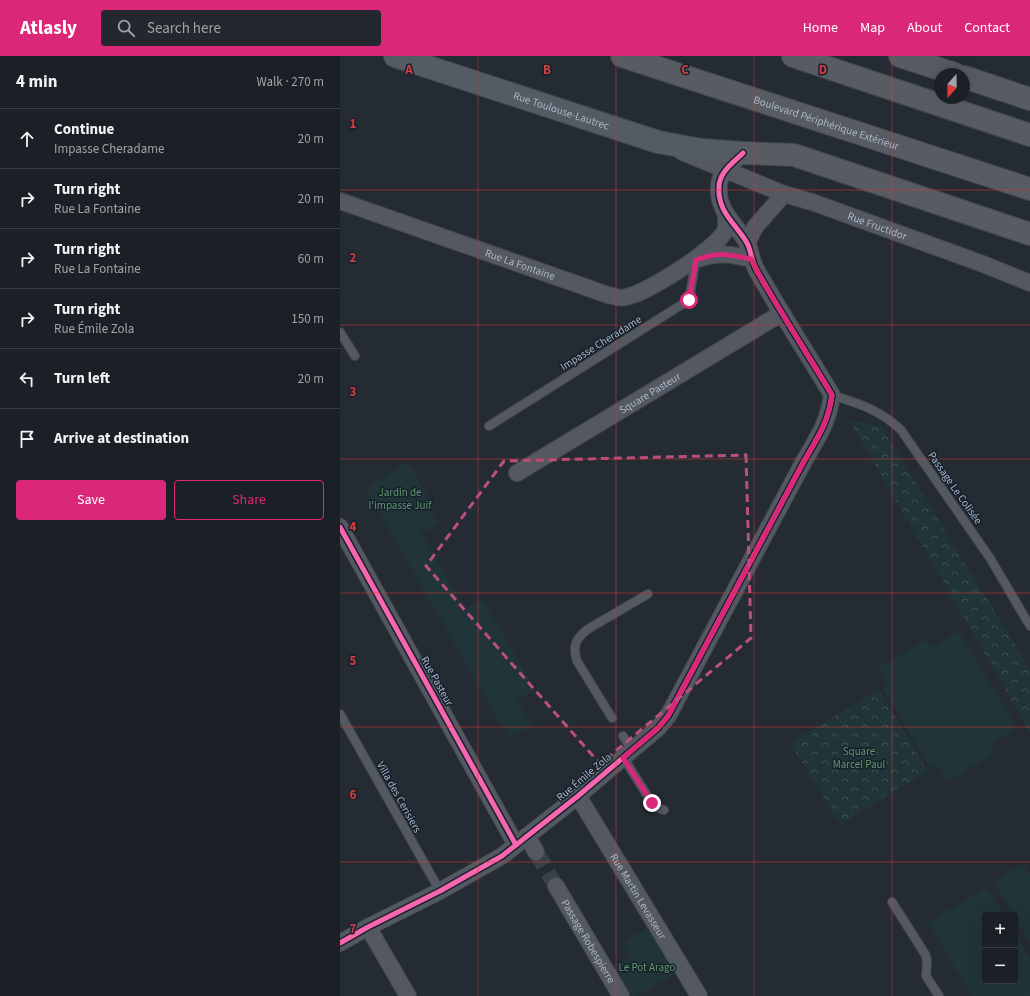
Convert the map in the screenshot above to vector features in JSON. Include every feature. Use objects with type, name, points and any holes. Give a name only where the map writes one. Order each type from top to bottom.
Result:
[{"type":"highway","name":"Boulevard Périphérique Extérieur","points":[[622,56],[1030,189]]},
{"type":"highway","points":[[793,56],[1030,135]]},
{"type":"highway","points":[[900,56],[937,68]]},
{"type":"highway","points":[[970,79],[1030,99]]},
{"type":"highway","points":[[743,153],[794,155],[1030,234]]},
{"type":"main road","name":"Rue Toulouse-Lautrec","points":[[395,56],[658,142]]},
{"type":"main road","points":[[658,142],[702,150],[743,153]]},
{"type":"street","name":"Rue Toulouse-Lautrec","points":[[658,142],[725,171]]},
{"type":"street","name":"Rue La Fontaine","points":[[340,200],[608,295],[625,298],[642,292],[696,260],[721,237],[726,230],[726,216],[718,188],[725,171],[743,153]]},
{"type":"street","name":"Rue Fructidor","points":[[725,171],[784,194],[812,202],[983,264],[1030,283]]},
{"type":"street","points":[[749,251],[755,227],[784,194]]},
{"type":"street","name":"Rue La Fontaine","points":[[726,216],[749,251],[782,313],[832,395]]},
{"type":"street","name":"Rue La Fontaine","points":[[696,260],[711,255],[749,251]]},
{"type":"street","name":"Square Pasteur","points":[[517,472],[782,313]]},
{"type":"street","name":"Rue Émile Zola","points":[[340,943],[368,927],[440,891],[502,856],[578,796],[658,728],[668,716],[803,463],[825,426],[830,411],[832,395]]},
{"type":"street","name":"Rue Pasteur","points":[[340,527],[521,841]]},
{"type":"street","name":"Rue Martin Levasseur","points":[[578,796],[699,996]]},
{"type":"street","points":[[521,841],[536,852]]},
{"type":"street","name":"Passage Robespierre","points":[[556,886],[621,996]]},
{"type":"street","points":[[368,927],[408,996]]},
{"type":"lane","name":"Impasse Cheradame","points":[[489,426],[689,300],[696,260]]},
{"type":"lane","points":[[340,332],[355,356]]},
{"type":"lane","name":"Passage Le Colisée","points":[[832,395],[864,405],[888,418],[901,430],[990,558],[1030,626]]},
{"type":"lane","points":[[612,718],[577,661],[575,653],[576,644],[580,635],[588,629],[648,594]]},
{"type":"lane","name":"Villa des Cerisiers","points":[[340,714],[440,891]]},
{"type":"lane","points":[[623,736],[627,754],[652,803],[655,807],[664,810]]},
{"type":"lane","points":[[892,902],[925,954],[927,960],[926,976],[939,996]]},
{"type":"highlighted area","points":[[746,455],[751,638],[600,764],[426,566],[504,461]]},
{"type":"green space","points":[[849,420],[881,426],[1030,669],[1030,732]]},
{"type":"green space","name":"Jardin de l'impasse Juif","points":[[408,462],[431,501],[426,504],[438,524],[421,533],[465,609],[483,599],[535,690],[517,700],[531,726],[509,738],[365,488]]},
{"type":"green space","points":[[959,631],[1017,728],[990,744],[995,753],[947,782],[937,765],[930,768],[882,687],[887,684],[878,668],[927,639],[932,647]]},
{"type":"green space","name":"Square Marcel Paul","points":[[879,690],[928,771],[840,824],[790,743]]},
{"type":"green space","points":[[1023,864],[1030,875],[1030,943],[1018,923],[1018,912],[1012,912],[994,881]]},
{"type":"green space","points":[[987,887],[1002,912],[982,912],[982,984],[1018,984],[1018,938],[1030,958],[1030,996],[972,996],[928,923]]},
{"type":"green space","name":"Le Pot Arago","points":[[647,928],[675,974],[637,996],[628,996],[611,968],[630,956],[622,943]]},
{"type":"tunnel","points":[[536,852],[556,886]]},
{"type":"cycle path","points":[[340,943],[368,927],[440,891],[502,856],[578,796],[658,728],[668,716],[825,423],[832,395],[756,269],[743,236],[728,218],[721,204],[719,196],[721,177],[727,168],[743,153]]},
{"type":"cycle path","points":[[340,527],[516,845]]},
{"type":"route","points":[[652,803],[623,758],[658,728],[668,716],[803,463],[825,426],[830,411],[832,395],[763,282],[751,259],[726,254],[711,255],[696,260],[689,300]]}]
